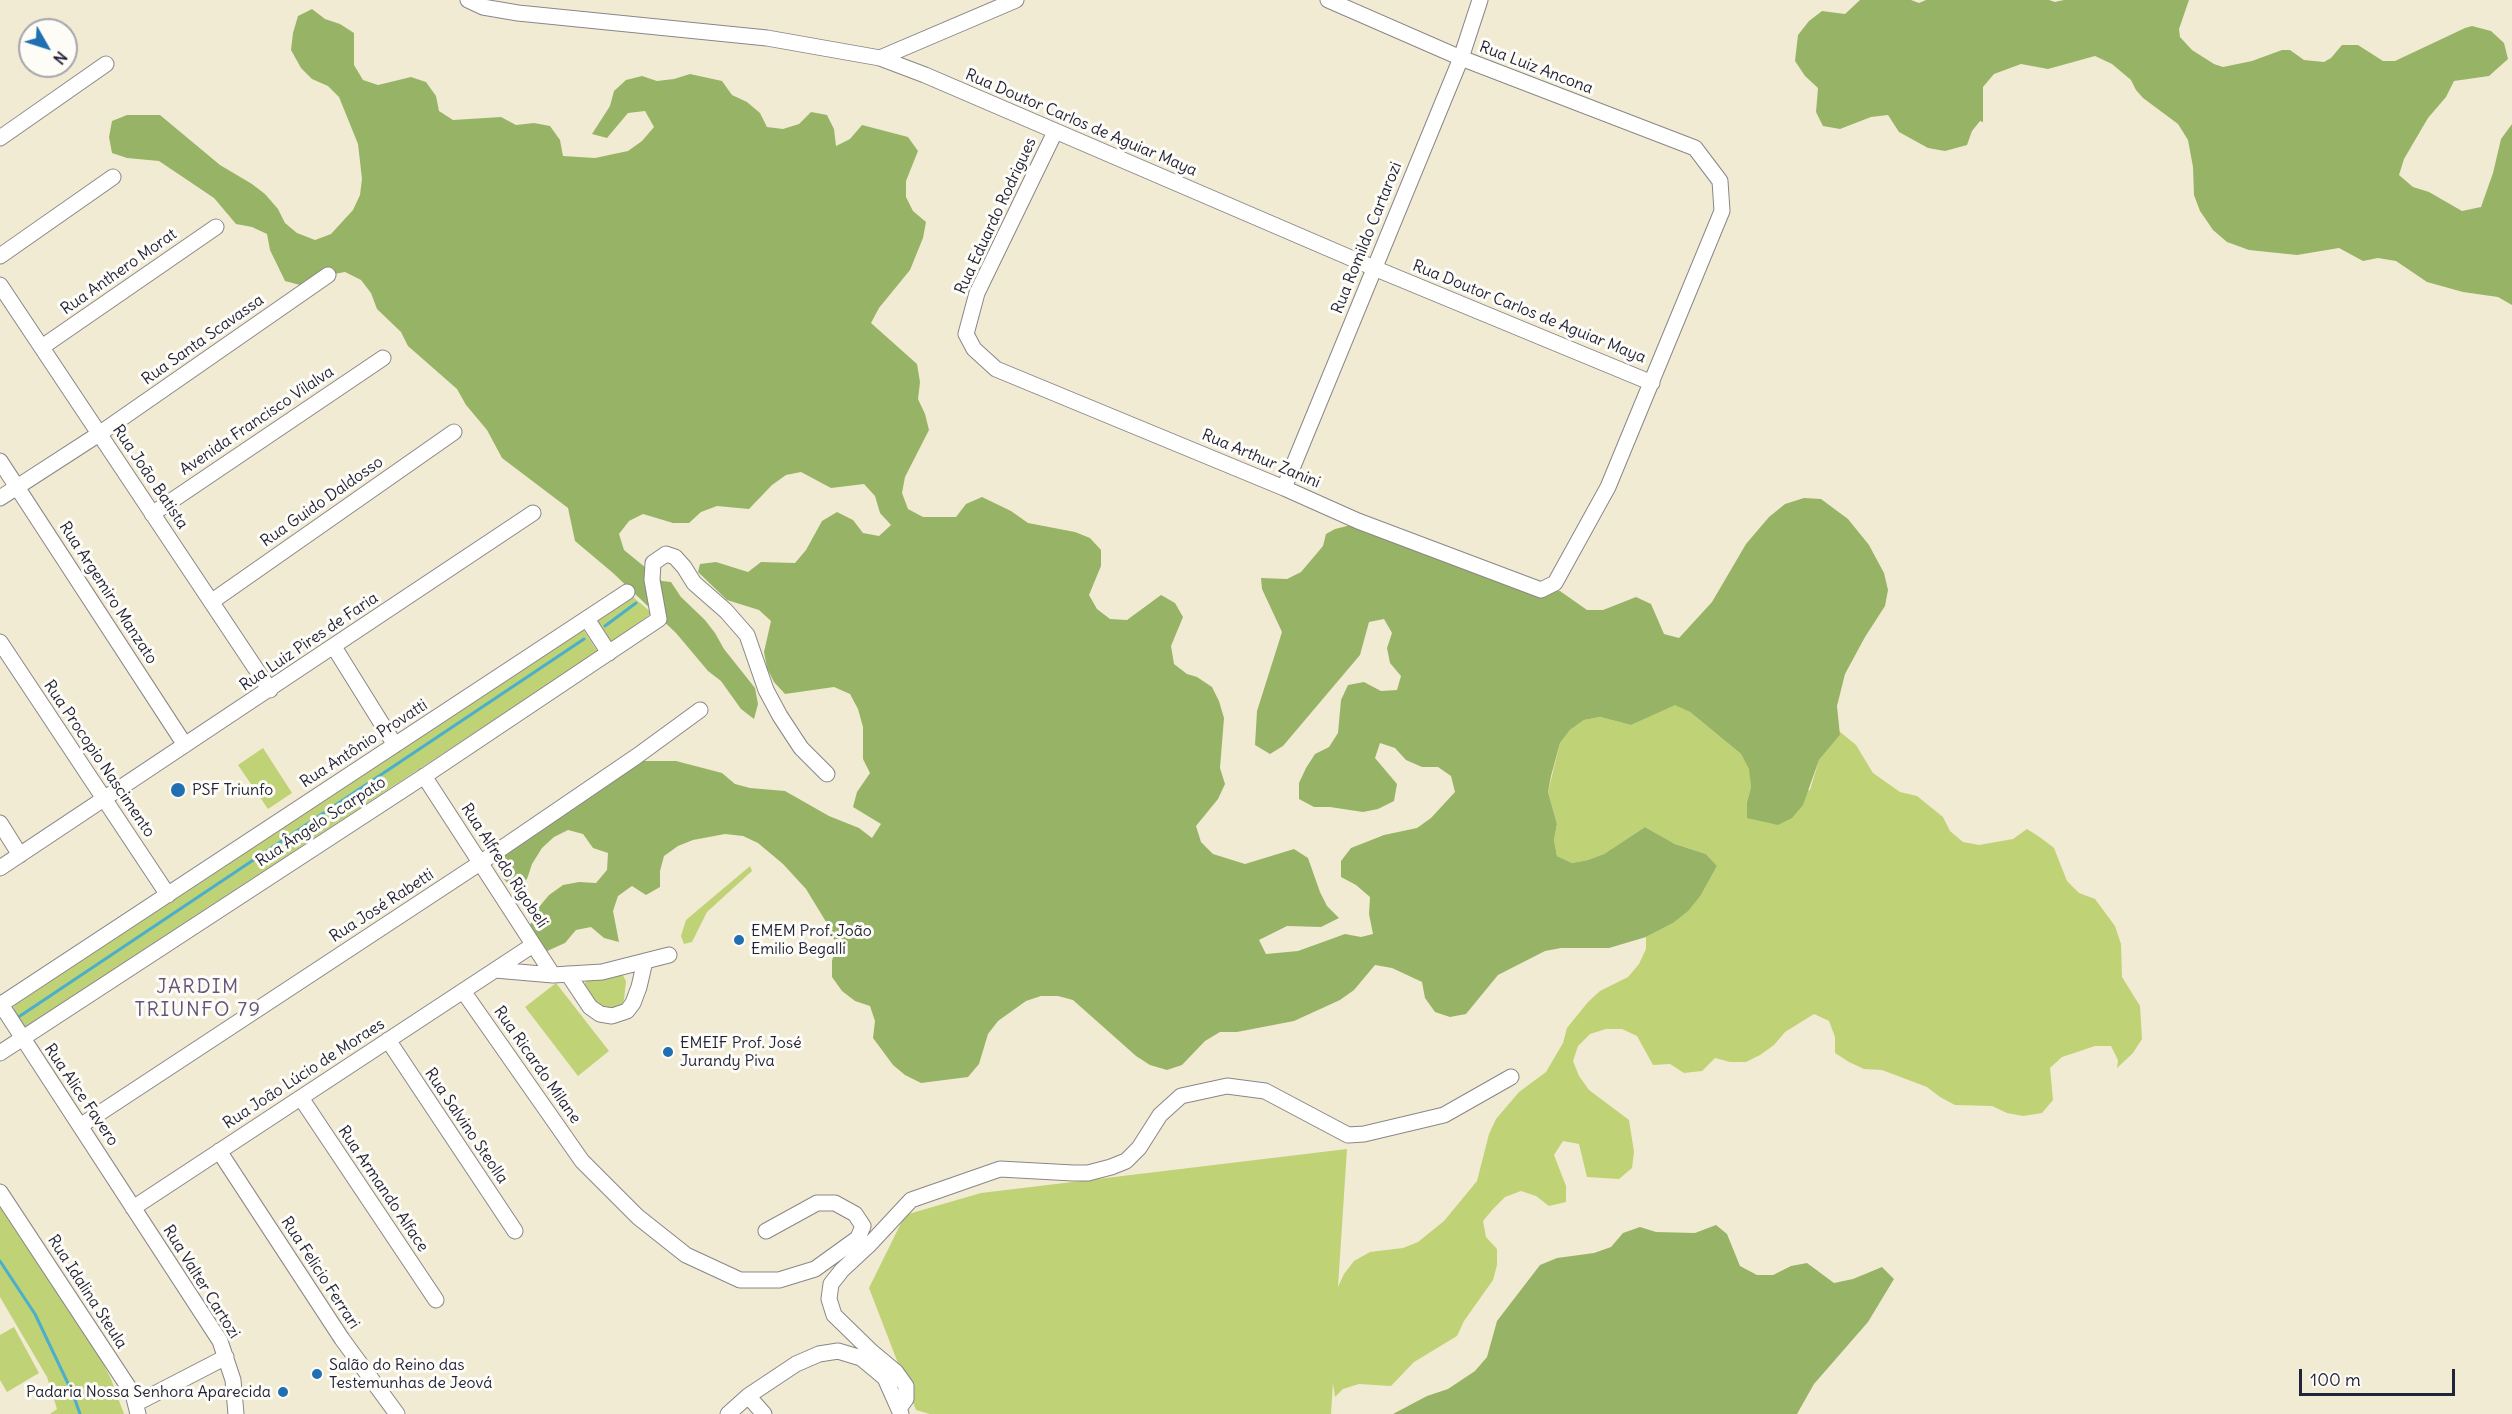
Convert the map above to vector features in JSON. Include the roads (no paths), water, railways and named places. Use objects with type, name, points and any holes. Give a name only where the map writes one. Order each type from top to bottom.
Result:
[{"type":"street","name":"Rua Doutor Carlos de Aguiar Maya","points":[[468,0],[483,7],[518,13],[767,38],[880,58],[925,75],[1374,268],[1652,383]]},
{"type":"street","points":[[880,58],[1016,0]]},
{"type":"street","name":"Rua Luiz Ancona","points":[[1329,0],[1461,58],[1695,148],[1720,181],[1722,211],[1652,383]]},
{"type":"street","name":"Rua Romildo Cartarozi","points":[[1284,488],[1461,58],[1480,0]]},
{"type":"street","points":[[0,138],[106,64]]},
{"type":"street","name":"Rua Eduardo Rodrigues","points":[[974,349],[966,334],[976,293],[1055,132]]},
{"type":"street","points":[[0,256],[113,177]]},
{"type":"street","name":"Rua Anthero Morat","points":[[42,347],[216,227]]},
{"type":"street","name":"Rua Santa Scavassa","points":[[0,498],[99,435],[328,275]]},
{"type":"street","name":"Rua João Batista","points":[[0,285],[270,690]]},
{"type":"street","name":"Rua Arthur Zanini","points":[[974,349],[996,369],[1358,521],[1541,590],[1555,583],[1608,488],[1652,383]]},
{"type":"street","name":"Avenida Francisco Vilalva","points":[[152,513],[383,358]]},
{"type":"street","name":"Rua Guido Daldosso","points":[[211,602],[454,432]]},
{"type":"street","name":"Rua Argemiro Manzato","points":[[0,461],[185,745]]},
{"type":"street","name":"Rua Luiz Pires de Faria","points":[[0,868],[533,513]]},
{"type":"street","name":"Rua Ângelo Scarpato","points":[[0,1053],[21,1037],[424,776],[659,619],[652,580],[653,563],[666,554],[675,557],[694,583],[726,611],[747,635],[766,690],[780,716],[801,748],[827,774]]},
{"type":"street","name":"Rua Antônio Provatti","points":[[0,1004],[168,896],[627,592]]},
{"type":"street","points":[[587,619],[609,653]]},
{"type":"street","name":"Rua Procopio Nascimento","points":[[0,642],[168,896]]},
{"type":"street","points":[[334,647],[395,746]]},
{"type":"street","name":"Rua José Rabetti","points":[[81,1126],[480,863],[700,710]]},
{"type":"street","name":"Rua Alfredo Rigobeli","points":[[424,776],[533,945],[590,1007],[600,1014],[612,1016],[627,1011],[639,987],[645,961]]},
{"type":"street","points":[[0,823],[21,855]]},
{"type":"street","name":"Rua João Lúcio de Moraes","points":[[133,1208],[533,945]]},
{"type":"street","points":[[495,970],[560,975],[602,972],[669,955]]},
{"type":"street","name":"Rua Ricardo Milane","points":[[463,991],[582,1161],[638,1216],[686,1255],[740,1280],[779,1280],[815,1269],[858,1238],[863,1226],[855,1214],[835,1203],[817,1203],[766,1231]]},
{"type":"street","name":"Rua Alice Favero","points":[[0,1004],[133,1208]]},
{"type":"street","name":"Rua Salvino Steolla","points":[[388,1040],[515,1231]]},
{"type":"street","points":[[900,1411],[906,1399],[906,1386],[896,1372],[834,1315],[829,1299],[831,1284],[842,1270],[911,1200],[1000,1169],[1088,1173],[1111,1167],[1126,1161],[1133,1154],[1160,1115],[1181,1096],[1227,1086],[1265,1091],[1348,1135],[1364,1134],[1444,1114],[1511,1077]]},
{"type":"street","name":"Rua Armando Alface","points":[[301,1098],[436,1300]]},
{"type":"street","name":"Rua Felicio Ferrari","points":[[219,1151],[342,1339],[395,1413]]},
{"type":"street","name":"Rua Idalina Steula","points":[[0,1192],[138,1408]]},
{"type":"street","name":"Rua Valter Cartozi","points":[[133,1208],[220,1341],[233,1380],[236,1414]]},
{"type":"street","points":[[728,1414],[748,1395],[796,1364],[819,1354],[838,1352],[861,1358],[885,1378],[900,1411]]},
{"type":"street","points":[[138,1408],[226,1357]]},
{"type":"street","points":[[748,1395],[764,1414]]},
{"type":"waterway","points":[[605,626],[636,603]]},
{"type":"waterway","points":[[17,1018],[584,639]]},
{"type":"waterway","points":[[0,1261],[35,1314],[73,1394],[80,1414]]},
{"type":"place","name":"PSF Triunfo","points":[[178,790]]},
{"type":"place","name":"EMEM Prof. João Emilio Begalli","points":[[739,940]]},
{"type":"place","name":"EMEIF Prof. José Jurandy Piva","points":[[668,1052]]},
{"type":"place","name":"Salão do Reino das Testemunhas de Jeová","points":[[317,1374]]},
{"type":"place","name":"Padaria Nossa Senhora Aparecida","points":[[283,1392]]},
{"type":"district","name":"JARDIM TRIUNFO 79","points":[[198,998]]}]
